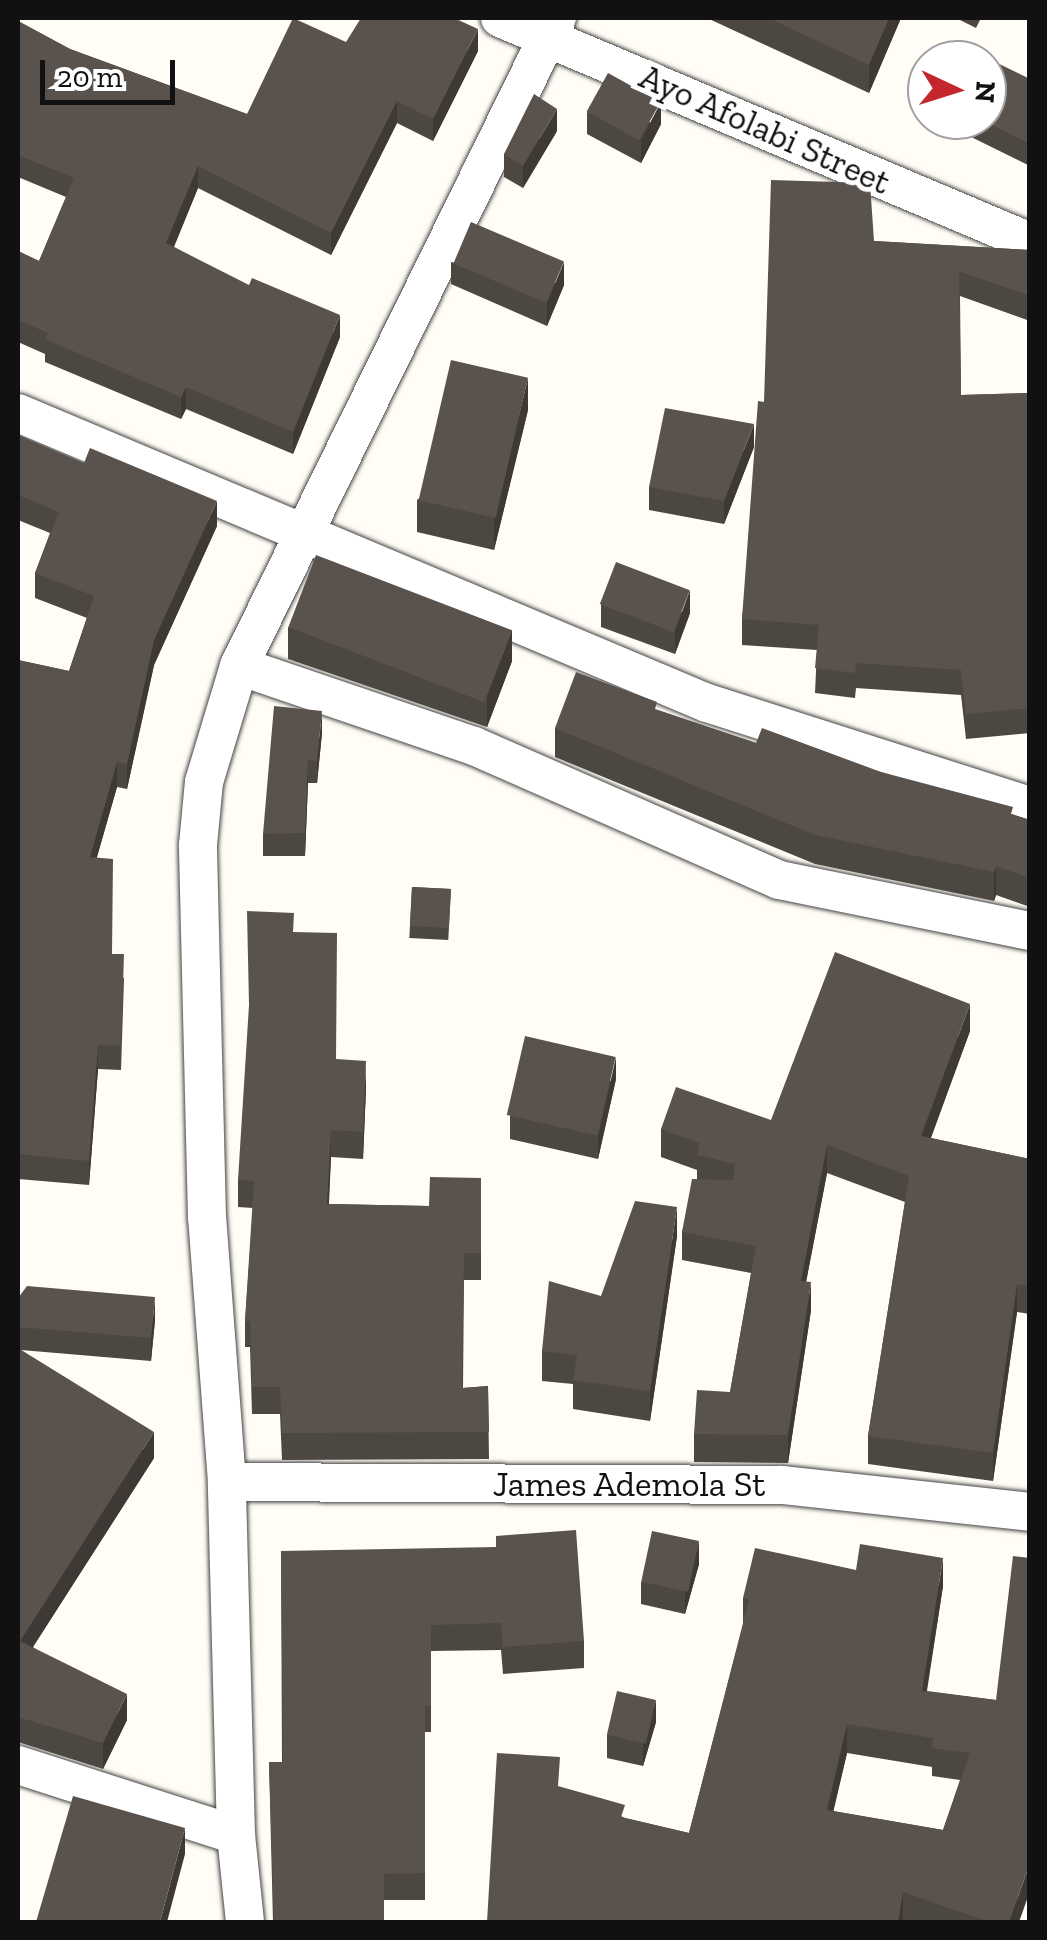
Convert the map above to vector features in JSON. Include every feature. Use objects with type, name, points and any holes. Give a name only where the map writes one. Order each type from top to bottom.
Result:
[{"type":"street","name":"Ayo Afolabi Street","points":[[500,18],[552,27],[1030,242]]},
{"type":"street","points":[[246,1922],[236,1835],[227,1482],[207,1218],[198,845],[204,782],[240,666],[552,27]]},
{"type":"street","points":[[18,413],[707,703],[1030,806]]},
{"type":"street","points":[[240,666],[474,746],[779,880],[1030,931]]},
{"type":"street","name":"James Ademola St","points":[[227,1482],[782,1485],[1030,1512]]},
{"type":"street","points":[[18,1765],[236,1835]]},
{"type":"building","points":[[293,18],[346,42],[361,18],[454,18],[478,29],[433,119],[397,101],[331,233],[198,166],[166,243],[249,285],[252,278],[340,315],[293,432],[186,387],[181,397],[45,339],[48,333],[18,320],[18,251],[39,261],[74,178],[18,155],[18,21],[70,49],[247,114]]},
{"type":"building","points":[[768,18],[889,18],[869,65]]},
{"type":"building","points":[[1007,68],[1030,79],[1030,144],[1007,132]]},
{"type":"building","points":[[608,73],[660,102],[639,141],[587,111]]},
{"type":"building","points":[[534,94],[557,109],[523,166],[504,154]]},
{"type":"building","points":[[771,180],[870,183],[874,241],[1030,250],[1030,296],[959,271],[961,395],[1030,393],[1030,708],[966,714],[961,670],[856,663],[855,673],[815,668],[819,625],[742,619],[758,401],[764,402]]},
{"type":"building","points":[[471,222],[564,261],[546,303],[453,263]]},
{"type":"building","points":[[451,360],[528,378],[496,518],[419,500]]},
{"type":"building","points":[[665,408],[754,424],[724,501],[649,487]]},
{"type":"building","points":[[18,435],[84,463],[90,448],[217,501],[154,640],[127,764],[117,762],[90,857],[113,859],[112,954],[124,954],[121,1046],[98,1045],[89,1161],[18,1154],[18,660],[69,671],[94,596],[35,573],[59,512],[18,495]]},
{"type":"building","points":[[316,555],[512,630],[484,702],[288,627]]},
{"type":"building","points":[[616,562],[690,590],[674,632],[600,604]]},
{"type":"building","points":[[576,672],[657,702],[655,709],[756,743],[762,728],[881,772],[1013,807],[1011,814],[1030,820],[1030,878],[996,866],[994,872],[815,835],[555,728]]},
{"type":"building","points":[[274,706],[322,711],[317,761],[308,760],[305,833],[263,834]]},
{"type":"building","points":[[412,887],[451,889],[449,928],[410,926]]},
{"type":"building","points":[[247,911],[294,913],[293,932],[337,933],[336,1059],[366,1061],[363,1132],[331,1130],[327,1204],[429,1206],[430,1177],[481,1178],[481,1253],[464,1253],[462,1388],[488,1386],[489,1432],[282,1433],[280,1387],[252,1387],[250,1321],[245,1321],[254,1181],[238,1180],[249,1005]]},
{"type":"building","points":[[835,952],[970,1004],[921,1136],[1030,1159],[1030,1286],[1017,1284],[993,1453],[868,1436],[909,1176],[827,1145],[801,1281],[811,1282],[788,1435],[694,1434],[697,1390],[730,1392],[756,1246],[682,1232],[692,1179],[733,1180],[735,1164],[697,1155],[699,1143],[661,1129],[676,1087],[771,1120]]},
{"type":"building","points":[[525,1036],[616,1057],[597,1136],[507,1115]]},
{"type":"building","points":[[635,1201],[677,1207],[650,1391],[573,1380],[577,1355],[542,1351],[549,1281],[601,1296]]},
{"type":"building","points":[[27,1286],[155,1297],[151,1338],[18,1327],[18,1298]]},
{"type":"building","points":[[18,1348],[154,1432],[20,1641],[127,1694],[103,1743],[18,1717]]},
{"type":"building","points":[[576,1530],[584,1641],[503,1647],[501,1623],[431,1625],[431,1706],[425,1706],[425,1873],[384,1874],[384,1922],[274,1922],[269,1762],[283,1762],[281,1551],[496,1547],[496,1536]]},
{"type":"building","points":[[652,1531],[699,1541],[688,1592],[641,1582]]},
{"type":"building","points":[[860,1544],[943,1558],[922,1691],[996,1700],[1013,1556],[1030,1558],[1030,1863],[1009,1922],[990,1922],[903,1892],[898,1922],[487,1922],[497,1753],[560,1757],[558,1786],[625,1805],[621,1817],[689,1833],[749,1600],[743,1598],[755,1548],[856,1570]],"holes":[[[847,1724],[933,1738],[932,1748],[970,1753],[943,1830],[827,1810]]]},
{"type":"building","points":[[617,1691],[656,1700],[646,1744],[607,1735]]},
{"type":"building","points":[[73,1796],[185,1828],[160,1922],[36,1922]]}]
